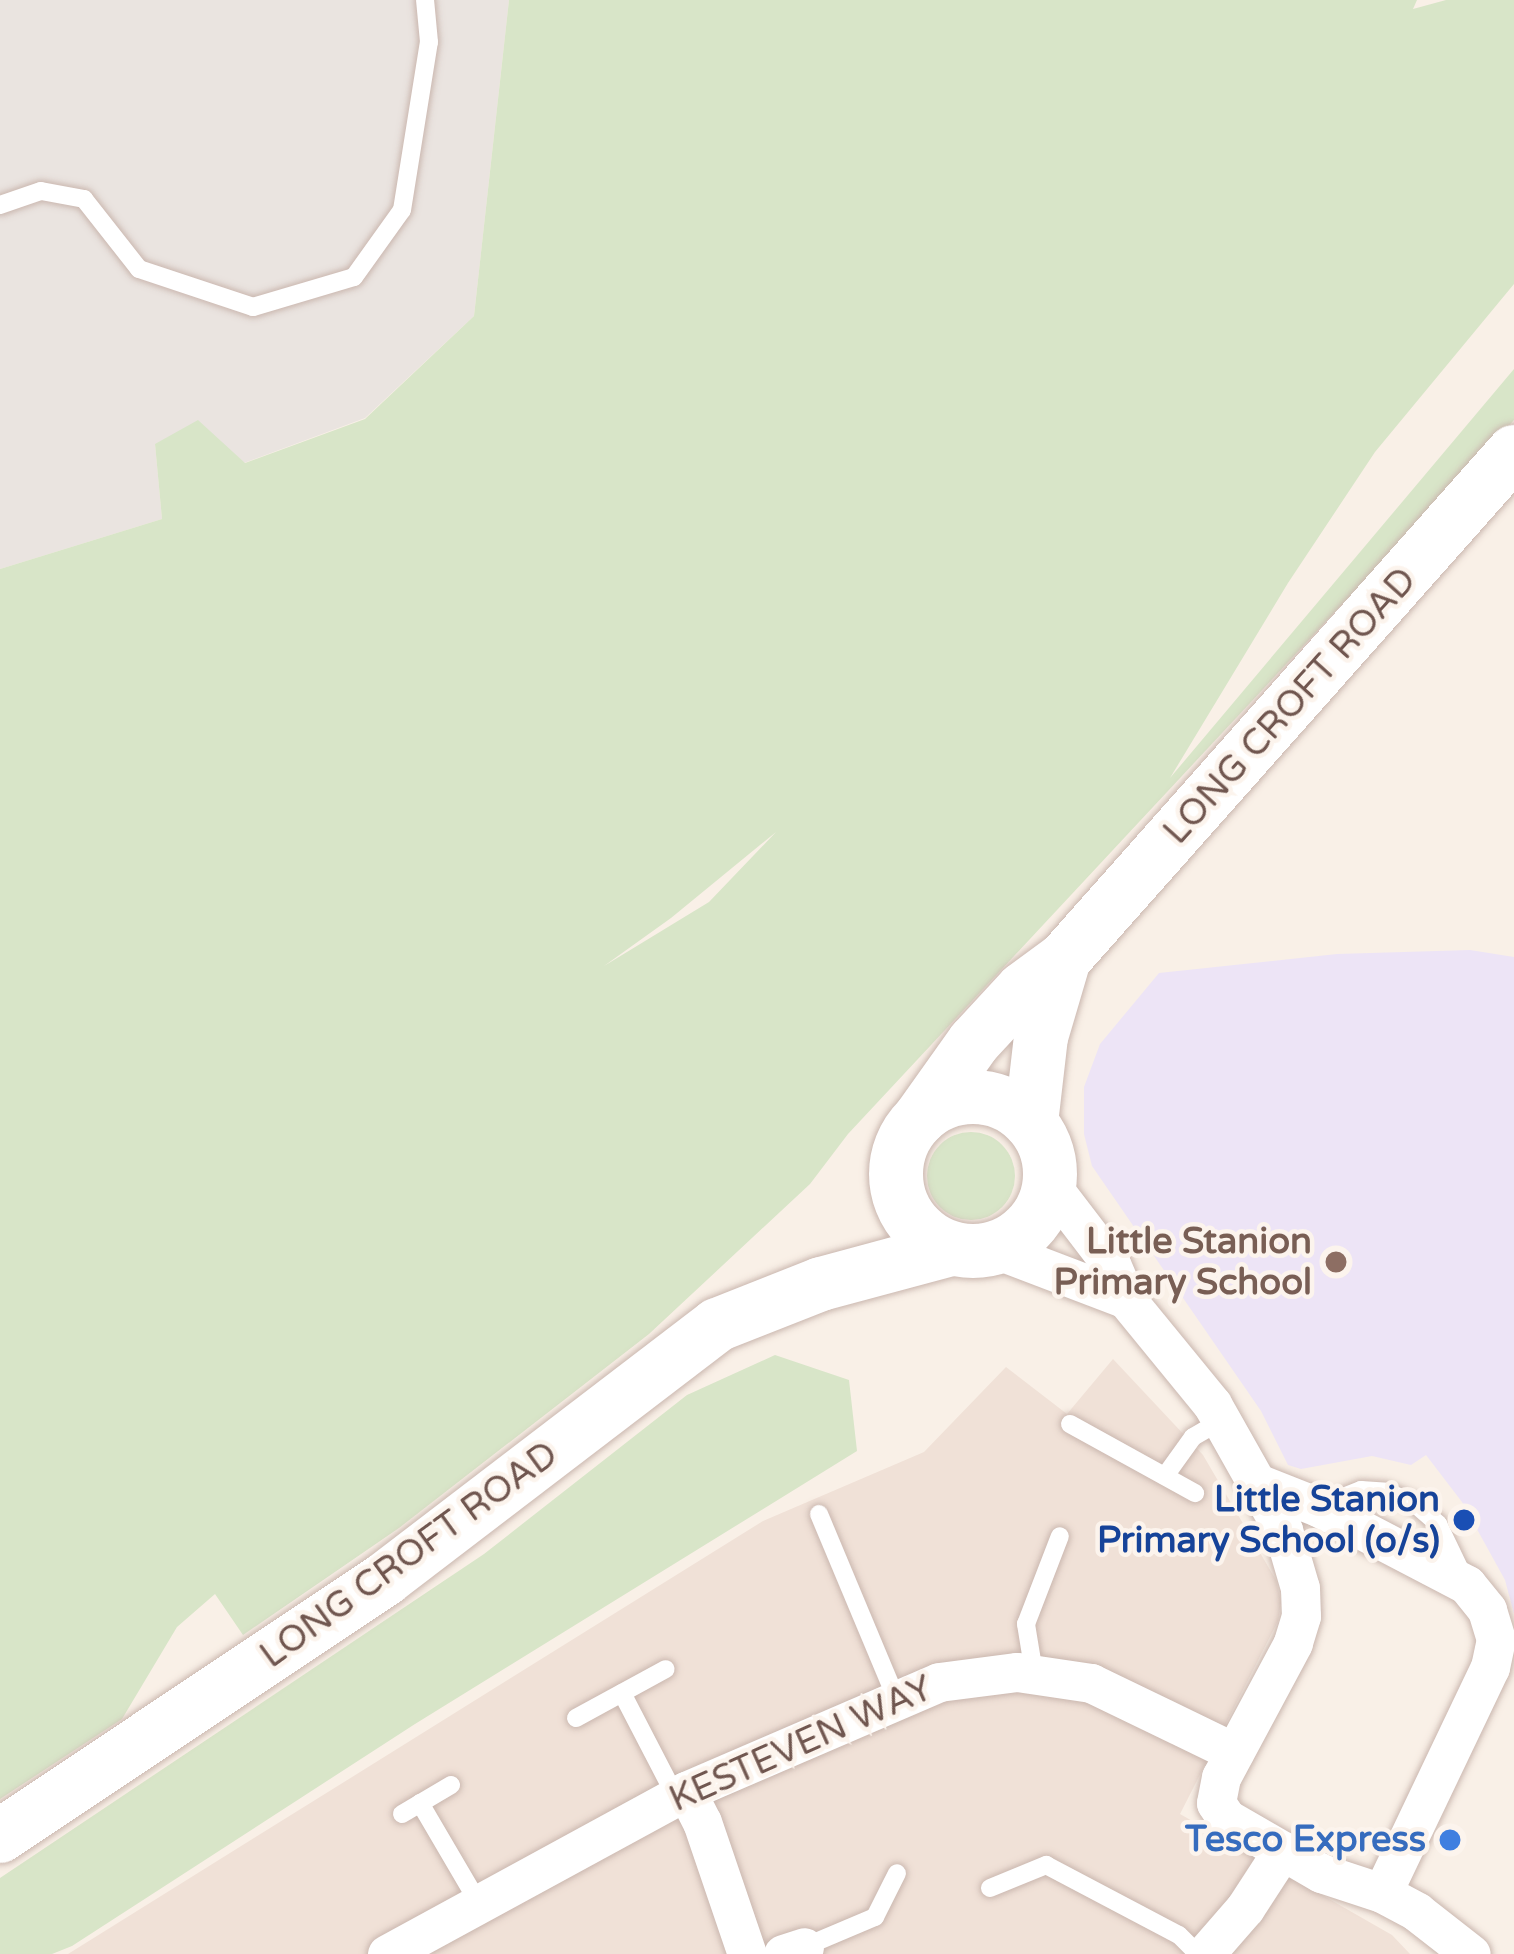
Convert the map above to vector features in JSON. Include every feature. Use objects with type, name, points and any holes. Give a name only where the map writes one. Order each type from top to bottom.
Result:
[{"type":"street","name":"LONG CROFT ROAD","points":[[920,1118],[974,1042],[1022,989],[1064,959],[1514,452]]},
{"type":"street","name":"LONG CROFT ROAD","points":[[1031,1123],[1040,1037],[1064,959]]},
{"type":"street","points":[[973,1249],[1024,1233],[1040,1213],[1049,1183],[1048,1156],[1031,1123],[1000,1102],[964,1097],[920,1118],[896,1160],[896,1185],[914,1225],[973,1249],[1126,1299]]},
{"type":"street","points":[[1049,1183],[1111,1264],[1126,1299],[1167,1343],[1221,1421],[1283,1531],[1300,1588],[1301,1616],[1293,1643],[1216,1789],[1216,1803],[1226,1818],[1321,1873],[1382,1893],[1417,1912],[1471,1954]]},
{"type":"street","name":"LONG CROFT ROAD","points":[[820,1284],[868,1236],[896,1185]]},
{"type":"street","name":"LONG CROFT ROAD","points":[[0,1836],[385,1579],[717,1325],[820,1284],[973,1249]]},
{"type":"street","points":[[1257,1483],[1318,1507],[1467,1585],[1505,1642],[1382,1893]]},
{"type":"street","name":"KESTEVEN WAY","points":[[387,1954],[681,1794],[896,1698],[979,1674],[1034,1673],[1123,1695],[1234,1752]]},
{"type":"street","points":[[681,1794],[702,1822],[747,1954]]},
{"type":"street","points":[[1201,1954],[1245,1908],[1282,1851]]},
{"type":"lane","points":[[0,205],[41,190],[84,199],[139,269],[253,307],[354,277],[402,210],[429,42],[425,0]]},
{"type":"lane","points":[[1165,1476],[1193,1437],[1221,1421]]},
{"type":"lane","points":[[1070,1424],[1195,1492]]},
{"type":"lane","points":[[819,1514],[896,1698]]},
{"type":"lane","points":[[1034,1673],[1026,1624],[1060,1536]]},
{"type":"lane","points":[[576,1718],[666,1669]]},
{"type":"lane","points":[[622,1693],[681,1794]]},
{"type":"lane","points":[[402,1814],[451,1785]]},
{"type":"lane","points":[[420,1803],[478,1902]]},
{"type":"lane","points":[[989,1888],[1046,1865],[1179,1935],[1201,1954]]},
{"type":"lane","points":[[794,1950],[875,1917],[897,1873]]},
{"type":"shaded area","points":[[0,0],[509,0],[474,316],[365,418],[244,463],[155,444],[162,519],[0,569]]},
{"type":"shaded area","name":"Little Stanion Primary School","points":[[1470,950],[1514,957],[1514,1614],[1505,1580],[1462,1502],[1426,1455],[1411,1465],[1372,1456],[1301,1469],[1288,1465],[1261,1411],[1092,1166],[1084,1134],[1084,1087],[1100,1044],[1159,973],[1337,954]]},
{"type":"shaded area","points":[[1113,1359],[1203,1455],[1276,1580],[1281,1602],[1278,1621],[1180,1814],[1392,1935],[1410,1954],[68,1954],[763,1521],[924,1452],[1006,1367],[1067,1414]]},
{"type":"green space","points":[[509,0],[1417,0],[1413,9],[1446,0],[1514,0],[1514,284],[1375,452],[1288,583],[1170,778],[1514,369],[1514,420],[848,1134],[810,1184],[649,1334],[399,1528],[243,1635],[215,1594],[177,1627],[122,1719],[0,1799],[0,569],[162,519],[155,444],[198,420],[245,463],[365,419],[474,316]],"holes":[[[776,832],[709,902],[604,966]]]},
{"type":"green space","points":[[971,1132],[988,1135],[1002,1145],[1012,1159],[1012,1193],[1002,1207],[988,1217],[971,1220],[954,1217],[940,1207],[930,1193],[927,1176],[930,1159],[940,1145],[954,1135]]},
{"type":"green space","points":[[775,1355],[849,1380],[857,1451],[415,1724],[72,1946],[52,1954],[0,1954],[0,1878],[484,1554],[687,1395]]},
{"type":"place","name":"Little Stanion Primary School","points":[[1336,1262]]},
{"type":"place","name":"Little Stanion Primary School (o/s)","points":[[1464,1520]]},
{"type":"place","name":"Tesco Express","points":[[1450,1840]]}]
